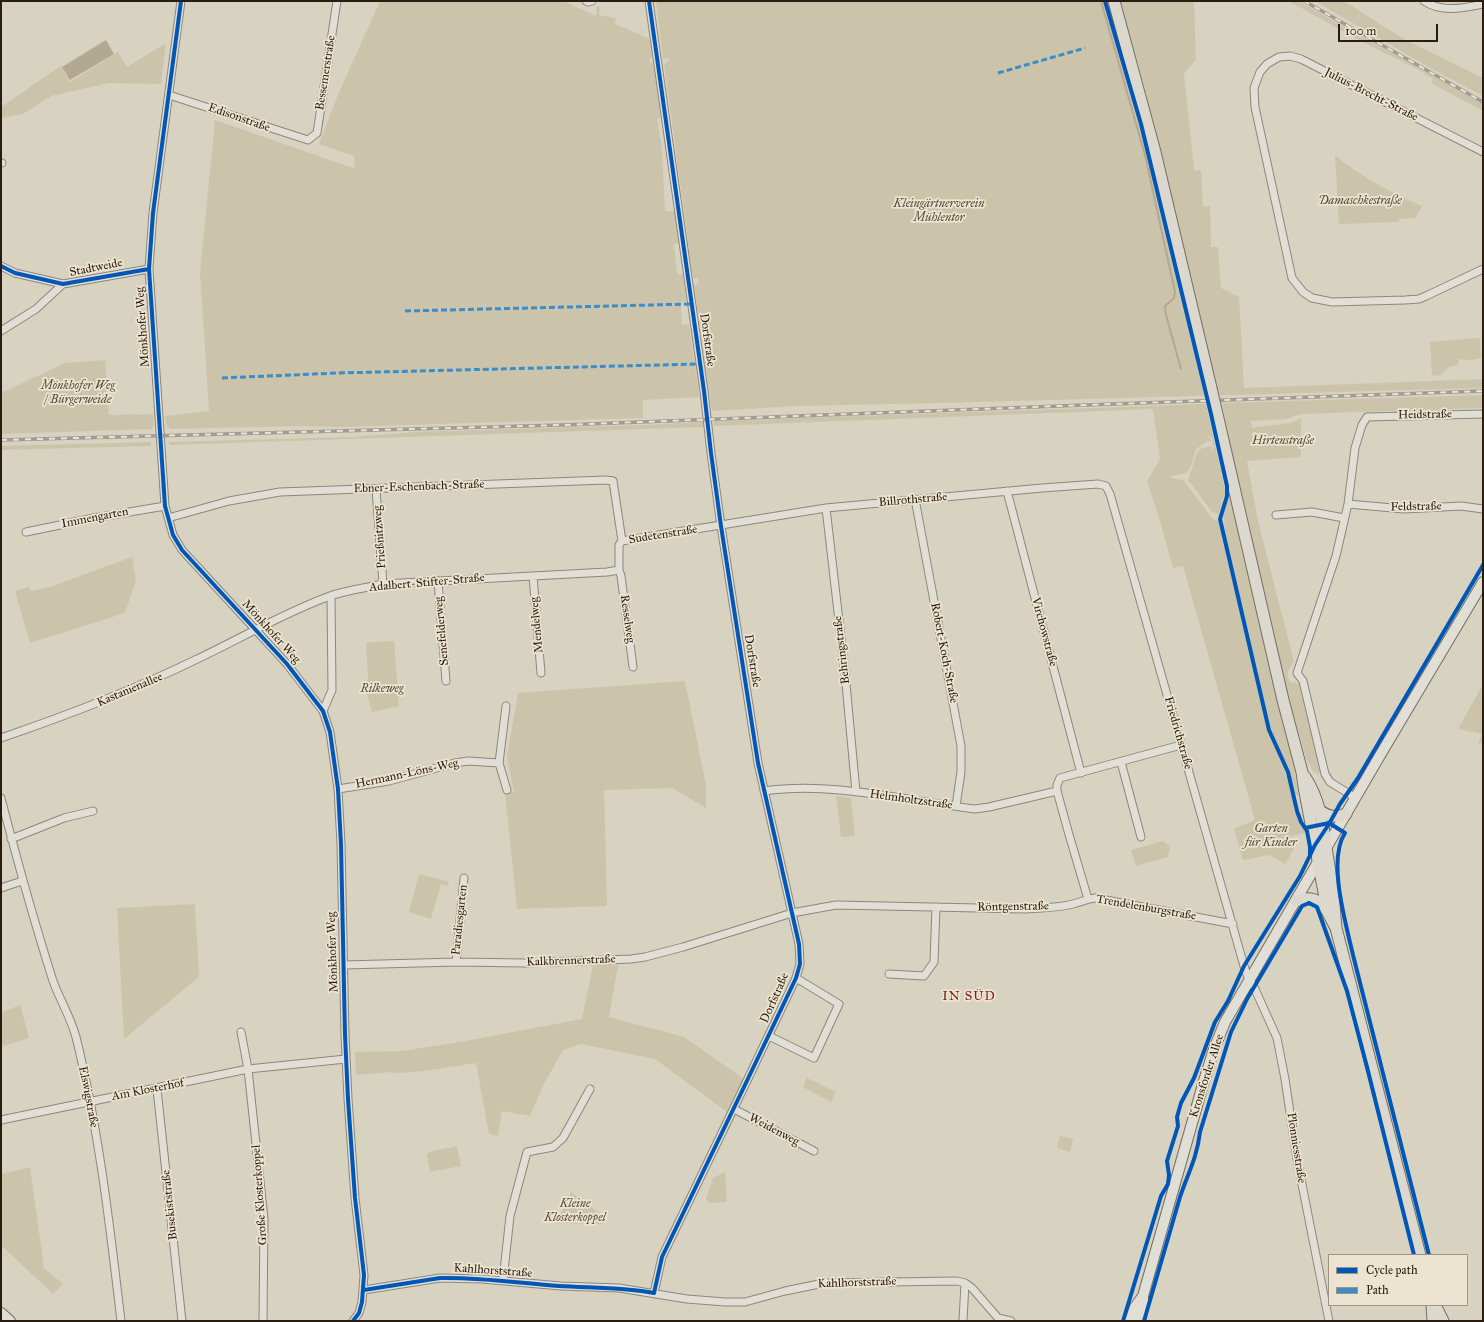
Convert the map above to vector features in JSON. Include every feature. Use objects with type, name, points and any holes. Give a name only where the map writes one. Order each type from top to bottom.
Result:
[{"type":"main road","points":[[1114,1],[1155,152],[1277,672],[1302,772],[1328,913]]},
{"type":"main road","name":"Kronsforder Allee","points":[[1140,1321],[1143,1307],[1143,1296],[1214,1049],[1225,1022],[1483,582]]},
{"type":"main road","points":[[1302,772],[1310,785],[1319,810],[1331,878],[1336,928],[1388,1125],[1420,1254]]},
{"type":"main road","points":[[1319,810],[1324,814],[1334,817],[1346,814]]},
{"type":"main road","points":[[1296,900],[1311,898],[1318,901],[1324,906],[1336,928]]},
{"type":"main road","name":"Kronsforder Allee","points":[[1130,1321],[1135,1307],[1143,1296]]},
{"type":"main road","points":[[1432,1306],[1432,1321]]},
{"type":"main road","points":[[1436,1306],[1443,1321]]},
{"type":"main road","points":[[1,1313],[10,1321]]},
{"type":"street","name":"Mönkhofer Weg","points":[[181,1],[170,95],[153,213],[149,269],[165,506],[173,535],[182,550],[287,664],[322,711],[330,732],[338,789],[341,844],[346,1059],[352,1165],[364,1275],[364,1290]]},
{"type":"street","name":"Bessemerstraße","points":[[308,140],[317,133],[338,1]]},
{"type":"street","points":[[586,1],[592,1]]},
{"type":"street","name":"Dorfstraße","points":[[649,1],[706,405],[721,526],[746,691],[764,791],[792,913],[800,964],[796,978],[769,1036],[662,1257],[654,1293]]},
{"type":"street","points":[[1424,1],[1437,8],[1450,9],[1483,4]]},
{"type":"street","name":"Julius-Brecht-Straße","points":[[1483,152],[1301,59],[1290,56],[1279,58],[1267,64],[1260,72],[1254,88],[1255,107],[1292,278],[1303,292],[1312,298],[1332,302],[1419,299],[1483,269]]},
{"type":"street","name":"Edisonstraße","points":[[170,95],[308,140]]},
{"type":"street","name":"Stadtweide","points":[[1,266],[15,273],[63,284],[149,269]]},
{"type":"street","points":[[1,331],[36,309],[63,284]]},
{"type":"street","name":"Heidstraße","points":[[1348,504],[1355,448],[1362,425],[1367,417],[1483,414]]},
{"type":"street","name":"Ebner-Eschenbach-Straße","points":[[168,518],[229,501],[280,492],[606,480],[613,481],[622,541]]},
{"type":"street","name":"Billrothstraße","points":[[721,526],[826,508],[1007,491],[1098,484],[1106,486]]},
{"type":"street","name":"Friedrichstraße","points":[[1106,486],[1110,494],[1249,980]]},
{"type":"street","name":"Prießnitzweg","points":[[376,489],[383,584]]},
{"type":"street","name":"Virchowstraße","points":[[1007,491],[1081,773]]},
{"type":"street","name":"Robert-Koch-Straße","points":[[915,499],[961,746],[961,772],[956,806]]},
{"type":"street","points":[[1348,504],[1340,542],[1330,576],[1297,673],[1303,681],[1325,774],[1330,782],[1356,798]]},
{"type":"street","name":"Feldstraße","points":[[1348,504],[1404,509],[1461,506],[1483,509]]},
{"type":"street","name":"Immengarten","points":[[26,532],[94,518],[165,506]]},
{"type":"street","name":"Behringstraße","points":[[826,508],[845,673],[856,792]]},
{"type":"street","points":[[1276,515],[1312,512],[1344,518]]},
{"type":"street","name":"Sudetenstraße","points":[[619,570],[619,545],[622,541],[721,526]]},
{"type":"street","name":"Adalbert-Stifter-Straße","points":[[255,630],[288,613],[331,596],[383,584],[607,572],[619,570]]},
{"type":"street","name":"Resselweg","points":[[619,570],[633,667]]},
{"type":"street","name":"Mendelweg","points":[[533,576],[541,673]]},
{"type":"street","name":"Senefelderweg","points":[[438,581],[446,681]]},
{"type":"street","points":[[322,711],[332,690],[331,596]]},
{"type":"street","name":"Kastanienallee","points":[[1,738],[107,700],[196,660],[255,630]]},
{"type":"street","points":[[506,706],[499,763],[507,790]]},
{"type":"street","points":[[1081,773],[1181,745]]},
{"type":"street","name":"Hermann-Löns-Weg","points":[[338,789],[389,781],[455,763],[468,761],[499,763]]},
{"type":"street","points":[[1121,762],[1141,837]]},
{"type":"street","name":"Trendelenburgstraße","points":[[1081,773],[1060,778],[1057,785],[1068,832],[1088,899],[1095,898],[1233,924]]},
{"type":"street","name":"Helmholtzstraße","points":[[764,791],[787,788],[810,788],[856,792],[976,809],[1058,791]]},
{"type":"street","name":"Elswigstraße","points":[[1,798],[22,881],[54,983],[76,1036],[90,1101],[107,1207],[121,1321]]},
{"type":"street","points":[[12,838],[64,818],[93,811]]},
{"type":"street","name":"Paradiesgarten","points":[[456,962],[464,878]]},
{"type":"street","points":[[1,888],[22,881]]},
{"type":"street","name":"Röntgenstraße","points":[[792,913],[836,905],[998,909],[1050,908],[1073,904],[1088,899]]},
{"type":"street","points":[[889,974],[924,976],[934,962],[936,907]]},
{"type":"street","name":"Kalkbrennerstraße","points":[[344,965],[456,962],[525,963],[645,957],[683,947],[792,913]]},
{"type":"street","points":[[769,1036],[814,1058],[839,1004],[796,978]]},
{"type":"street","name":"Plönniesstraße","points":[[1249,980],[1254,987],[1277,1038],[1285,1079],[1297,1160],[1329,1321]]},
{"type":"street","points":[[241,1032],[248,1069]]},
{"type":"street","name":"Am Klosterhof","points":[[1,1120],[248,1069],[346,1059]]},
{"type":"street","name":"Große Klosterkoppel","points":[[248,1069],[264,1222],[263,1321]]},
{"type":"street","name":"Busekiststraße","points":[[157,1088],[182,1321]]},
{"type":"street","points":[[503,1280],[510,1216],[527,1152],[553,1146],[563,1138],[590,1089]]},
{"type":"street","name":"Weidenweg","points":[[734,1109],[814,1151]]},
{"type":"street","name":"Kahlhorststraße","points":[[364,1290],[440,1278],[503,1280],[561,1286],[619,1288],[704,1301],[745,1302],[824,1282],[957,1281],[965,1283]]},
{"type":"street","points":[[963,1321],[965,1283]]},
{"type":"street","points":[[965,1283],[972,1288],[998,1318],[1011,1321]]},
{"type":"street","points":[[353,1321],[359,1312],[364,1290]]},
{"type":"green space","points":[[380,1],[563,1],[596,16],[597,6],[600,7],[599,15],[616,18],[615,24],[650,39],[653,57],[650,58],[650,62],[654,65],[661,117],[657,118],[662,150],[665,211],[675,211],[679,243],[674,244],[677,274],[683,275],[686,300],[685,302],[679,303],[681,306],[682,325],[689,324],[700,397],[643,400],[643,418],[337,427],[301,426],[170,429],[166,424],[165,416],[209,411],[200,273],[215,120],[353,168],[355,165],[354,156],[319,144],[337,97]]},
{"type":"green space","name":"Kleingärtnerverein Mühlentor","points":[[656,1],[1108,1],[1143,123],[1203,377],[1200,378],[1203,388],[1217,388],[1215,380],[1213,380],[1143,82],[1120,1],[1194,1],[1196,60],[1184,73],[1194,170],[1201,171],[1203,206],[1210,206],[1211,247],[1218,247],[1221,288],[1239,297],[1244,388],[1483,379],[1483,388],[795,406],[712,411],[694,286],[699,283],[698,278],[693,278],[664,64],[669,61],[668,58],[663,59]]},
{"type":"green space","points":[[1289,1],[1298,1],[1483,104],[1483,111],[1431,83],[1433,79],[1417,69],[1353,37]]},
{"type":"green space","points":[[1315,1],[1344,1],[1404,39],[1483,78],[1483,96],[1432,69]]},
{"type":"green space","points":[[166,43],[161,84],[109,83],[51,96],[23,114],[1,118],[1,107],[61,66],[70,82],[118,52],[127,67]]},
{"type":"green space","name":"Damaschkestraße","points":[[1335,155],[1376,184],[1422,206],[1415,218],[1400,219],[1398,222],[1339,224]]},
{"type":"green space","points":[[1480,338],[1481,358],[1471,360],[1459,359],[1458,365],[1450,366],[1441,375],[1432,376],[1430,342]]},
{"type":"green space","name":"Mönkhofer Weg / Bürgerweide","points":[[105,360],[109,415],[153,414],[154,425],[151,429],[1,434],[1,393],[65,363]]},
{"type":"green space","name":"Hirtenstraße","points":[[1483,395],[1483,408],[1301,414],[1286,419],[1251,421],[1252,428],[1291,423],[1301,418],[1301,457],[1247,461],[1258,521],[1294,662],[1289,669],[1288,676],[1290,682],[1300,684],[1321,772],[1317,774],[1314,772],[1307,760],[1287,694],[1224,422],[1226,422],[1222,403]]},
{"type":"green space","name":"Garten für Kinder","points":[[1206,404],[1225,490],[1225,495],[1221,501],[1223,502],[1219,513],[1217,514],[1212,512],[1188,480],[1197,453],[1202,448],[1212,446],[1211,452],[1214,448],[1212,438],[1206,435],[1212,441],[1206,442],[1196,449],[1191,466],[1186,473],[1170,476],[1171,478],[1183,480],[1213,519],[1219,522],[1268,732],[1283,766],[1290,787],[1294,810],[1306,833],[1291,836],[1294,849],[1285,864],[1270,855],[1243,860],[1234,829],[1255,820],[1183,566],[1173,568],[1147,481],[1160,459],[1153,409],[713,426],[714,421]]},
{"type":"green space","points":[[703,422],[703,427],[169,445],[169,442],[353,437],[415,432]]},
{"type":"green space","points":[[151,442],[151,446],[1,450],[1,446]]},
{"type":"green space","points":[[1229,489],[1293,759],[1298,795],[1295,795],[1292,780],[1271,730],[1229,553],[1223,516]]},
{"type":"green space","points":[[132,557],[136,580],[125,613],[30,643],[15,591],[29,587],[31,591],[50,587]]},
{"type":"green space","name":"Rilkeweg","points":[[394,641],[399,706],[372,712],[366,690],[368,676],[366,643]]},
{"type":"green space","points":[[685,681],[706,785],[706,808],[672,788],[604,790],[607,906],[517,909],[505,792],[514,792],[507,756],[518,693]]},
{"type":"green space","points":[[1483,684],[1483,744],[1478,743],[1482,734],[1458,729]]},
{"type":"green space","points":[[836,796],[851,798],[855,836],[841,837]]},
{"type":"green space","points":[[1163,841],[1170,846],[1168,857],[1136,866],[1131,850]]},
{"type":"green space","points":[[419,874],[449,882],[448,886],[441,884],[431,919],[409,912]]},
{"type":"green space","points":[[195,904],[199,977],[124,1039],[117,908]]},
{"type":"green space","points":[[593,965],[618,965],[609,1017],[684,1037],[744,1079],[727,1112],[655,1059],[581,1044],[563,1050],[544,1084],[530,1116],[502,1111],[498,1136],[489,1134],[476,1063],[407,1073],[391,1072],[356,1075],[355,1052],[402,1051],[460,1042],[582,1019]]},
{"type":"green space","points":[[20,1005],[29,1038],[3,1046],[1,1039],[1,1013]]},
{"type":"green space","points":[[807,1078],[836,1092],[831,1102],[803,1087]]},
{"type":"green space","points":[[1060,1136],[1073,1139],[1070,1152],[1057,1148]]},
{"type":"green space","points":[[457,1146],[461,1166],[430,1172],[427,1155],[429,1152]]},
{"type":"green space","points":[[30,1167],[44,1268],[63,1284],[53,1294],[1,1245],[1,1174]]},
{"type":"green space","points":[[725,1172],[727,1202],[710,1203],[706,1199],[713,1178]]},
{"type":"green space","name":"Kleine Klosterkoppel","points":[[571,1192],[607,1219],[603,1224],[556,1223]]},
{"type":"shaded area","points":[[106,40],[114,54],[70,80],[62,67]]},
{"type":"waterway","points":[[1101,1],[1145,155],[1175,292],[1174,298],[1165,306],[1166,315],[1181,369]]},
{"type":"railway","points":[[1304,1],[1483,102]]},
{"type":"railway","points":[[1,440],[562,425],[1483,391]]},
{"type":"marked path","points":[[998,73],[1085,48]]},
{"type":"marked path","points":[[405,311],[691,304]]},
{"type":"marked path","points":[[222,378],[338,373],[700,364]]},
{"type":"cycle path","points":[[181,1],[153,213],[149,269],[165,506],[173,535],[182,550],[287,664],[323,711],[330,732],[338,789],[341,844],[345,1035],[348,1099],[355,1198],[364,1275],[362,1302],[359,1313],[353,1321]]},
{"type":"cycle path","points":[[364,1290],[440,1278],[455,1278],[619,1289],[654,1293],[662,1257],[796,978],[800,964],[799,944],[758,763],[721,526],[704,391],[649,1]]},
{"type":"cycle path","points":[[1105,1],[1141,124],[1211,414],[1227,486],[1227,496],[1220,519],[1269,730],[1288,772],[1297,811],[1301,822],[1307,831],[1310,856]]},
{"type":"cycle path","points":[[1,266],[15,273],[63,284],[149,269]]},
{"type":"cycle path","points":[[1123,1321],[1161,1196],[1168,1184],[1169,1175],[1167,1161],[1178,1126],[1177,1117],[1181,1103],[1194,1078],[1215,1022],[1228,1001],[1244,966],[1300,876],[1315,845],[1358,778],[1483,565]]},
{"type":"cycle path","points":[[1305,828],[1329,823],[1345,833],[1340,845],[1338,859],[1338,875],[1343,910],[1429,1254]]},
{"type":"cycle path","points":[[1309,903],[1317,907],[1347,991],[1414,1254]]},
{"type":"cycle path","points":[[1144,1321],[1180,1197],[1194,1158],[1200,1132],[1231,1032],[1247,999],[1302,906],[1309,903]]},
{"type":"district","name":"IN SÜD","points":[[969,997]]}]
